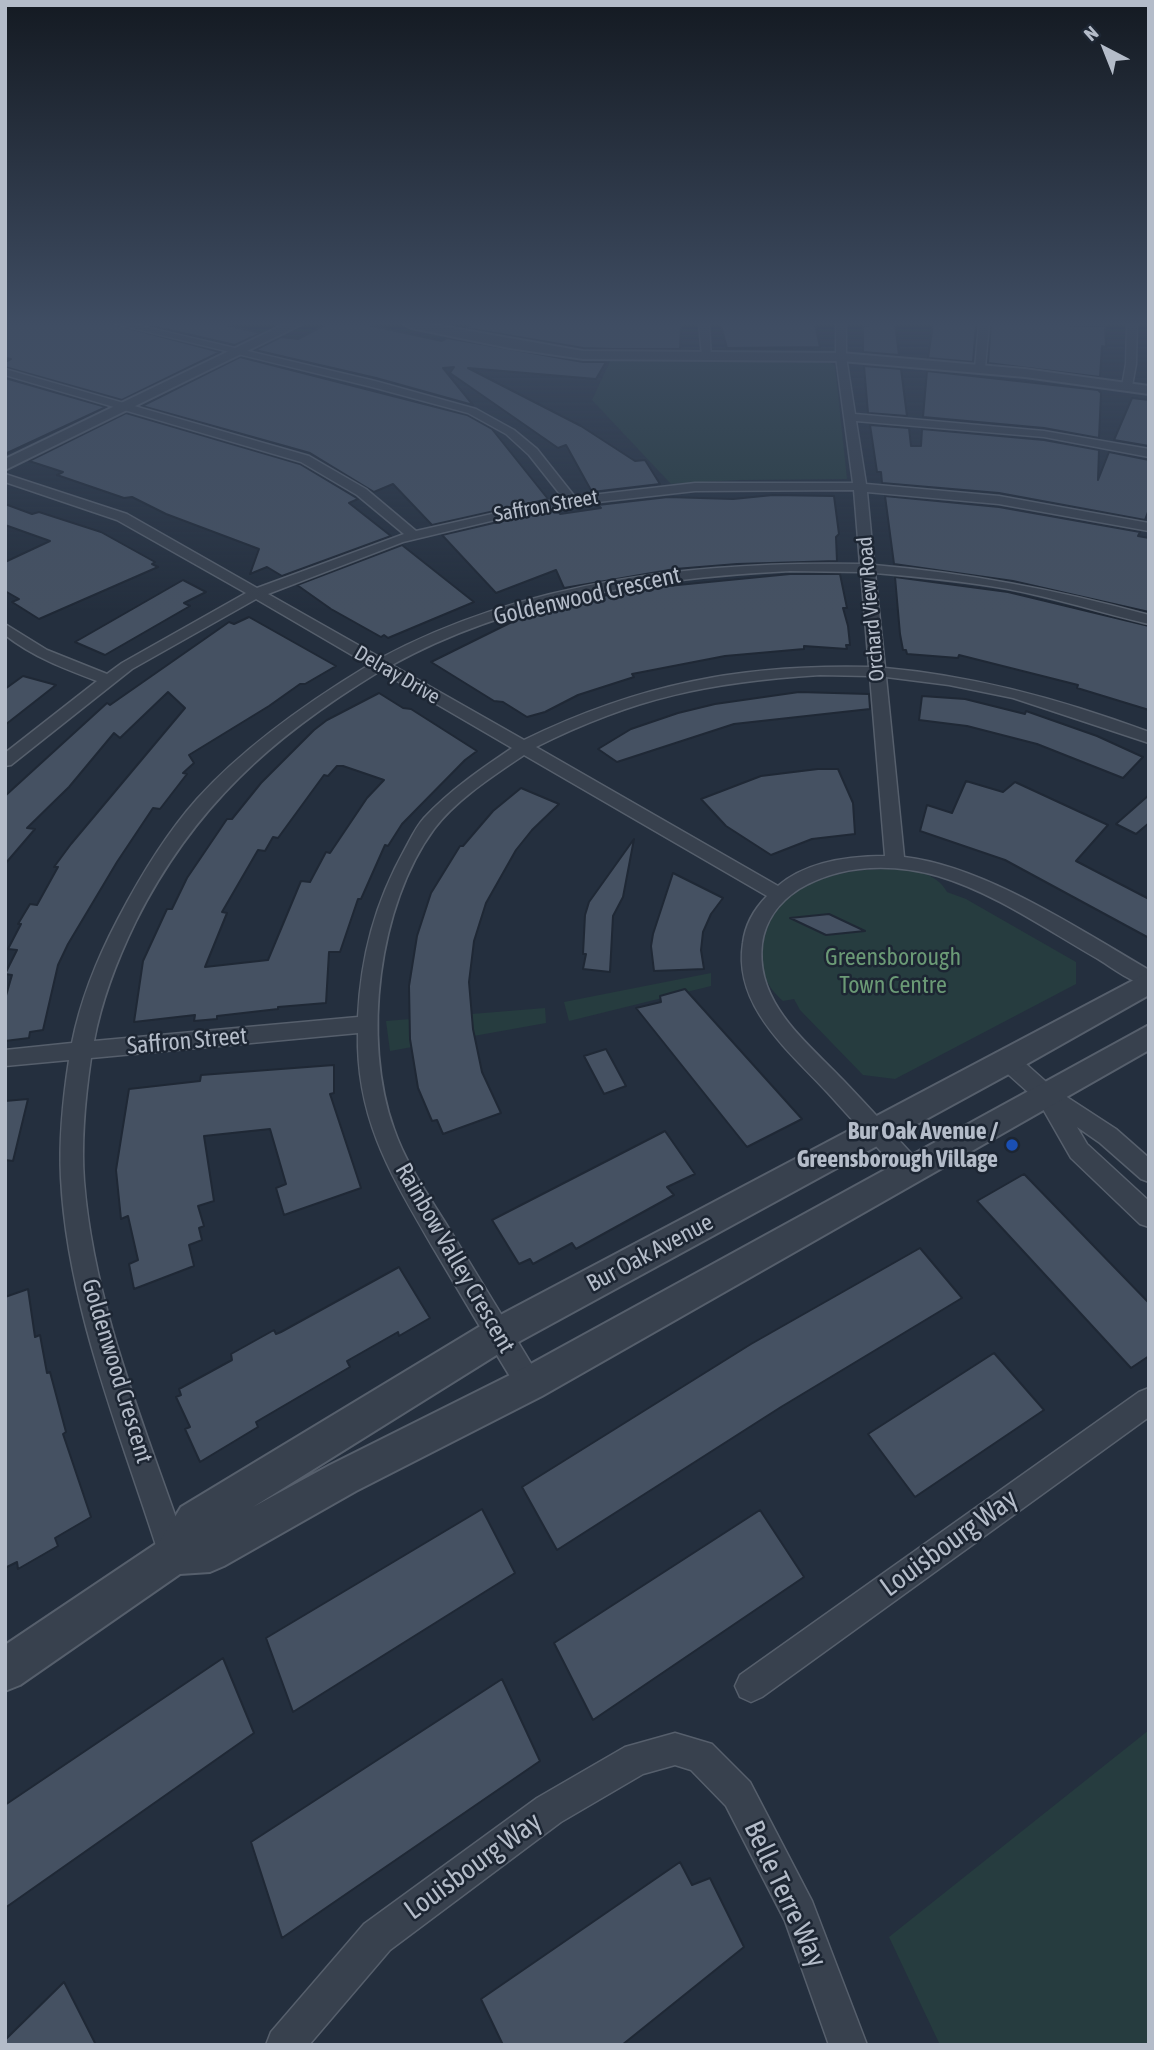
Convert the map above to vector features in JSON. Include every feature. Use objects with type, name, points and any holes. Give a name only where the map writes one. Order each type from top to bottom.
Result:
[{"type":"street","points":[[5,465],[99,420]]},
{"type":"street","points":[[165,420],[305,459],[332,471],[412,534]]},
{"type":"street","points":[[487,420],[509,432],[533,452],[571,500]]},
{"type":"street","name":"Orchard View Road","points":[[851,420],[860,485],[895,862]]},
{"type":"street","points":[[881,420],[1044,434],[1149,453]]},
{"type":"street","name":"Delray Drive","points":[[5,478],[122,517],[779,895]]},
{"type":"street","name":"Saffron Street","points":[[5,761],[34,735],[108,680],[183,632],[257,594],[343,558],[412,534],[571,500],[629,492],[747,484],[860,485],[980,496],[1149,527]]},
{"type":"street","name":"Goldenwood Crescent","points":[[174,1555],[99,1330],[75,1215],[72,1151],[81,1051],[102,970],[140,894],[193,814],[241,766],[309,711],[380,665],[475,622],[532,604],[637,579],[703,570],[757,567],[868,568],[1000,583],[1149,620]]},
{"type":"street","points":[[5,628],[23,645],[108,680]]},
{"type":"street","name":"Rainbow Valley Crescent","points":[[529,1384],[405,1179],[377,1113],[370,1069],[368,1024],[371,961],[386,906],[400,872],[430,822],[478,779],[522,749],[583,717],[632,699],[773,672],[878,672],[961,682],[1028,695],[1149,738]]},
{"type":"street","points":[[911,1169],[779,1026],[760,997],[753,973],[752,944],[764,913],[779,895],[799,881],[827,869],[865,862],[895,862],[942,871],[983,886],[1149,981]]},
{"type":"street","name":"Bur Oak Avenue","points":[[5,1670],[174,1555],[195,1521],[499,1334],[1007,1061],[1149,981]]},
{"type":"street","name":"Saffron Street","points":[[5,1058],[368,1024]]},
{"type":"street","name":"Bur Oak Avenue","points":[[174,1555],[211,1552],[332,1484],[529,1384],[1149,1036]]},
{"type":"street","points":[[1007,1061],[1045,1094],[1108,1136],[1149,1172]]},
{"type":"street","points":[[1045,1094],[1079,1151],[1149,1217]]},
{"type":"street","name":"Louisbourg Way","points":[[751,1686],[1149,1401]]},
{"type":"street","name":"Louisbourg Way","points":[[284,2045],[377,1937],[549,1810],[637,1759],[675,1749],[700,1756]]},
{"type":"street","name":"Belle Terre Way","points":[[700,1756],[738,1794],[800,1913],[848,2045]]},
{"type":"green space","points":[[610,420],[841,420],[847,479],[671,484]]},
{"type":"green space","name":"Greensborough Town Centre","points":[[865,870],[910,870],[932,877],[941,883],[947,892],[966,899],[1076,962],[1076,984],[895,1079],[863,1075],[800,1010],[794,999],[783,1001],[777,995],[768,984],[762,956],[767,929],[785,901],[813,883]]},
{"type":"green space","points":[[711,973],[711,986],[569,1021],[564,1002]]},
{"type":"green space","points":[[545,1008],[546,1023],[390,1051],[386,1021]]},
{"type":"green space","points":[[1149,1730],[1149,2045],[940,2045],[889,1937]]},
{"type":"building","points":[[5,420],[79,420],[5,454]]},
{"type":"building","points":[[113,420],[149,420],[300,464],[358,499],[349,503],[391,536],[282,576],[267,567],[250,574],[259,549],[166,514],[132,497],[124,498],[57,475],[63,472],[29,461]]},
{"type":"building","points":[[191,420],[475,420],[492,429],[548,499],[432,525],[393,484],[374,492],[310,453]]},
{"type":"building","points":[[517,420],[569,420],[635,461],[645,460],[660,484],[592,492],[566,445],[558,448]]},
{"type":"building","points":[[952,420],[1100,420],[1099,438],[1044,428]]},
{"type":"building","points":[[1123,420],[1149,420],[1149,446],[1114,440]]},
{"type":"building","points":[[870,425],[909,428],[911,446],[921,446],[922,429],[1044,440],[1099,450],[1098,480],[1109,452],[1149,460],[1149,509],[1145,520],[999,493],[882,483],[881,472],[877,472]]},
{"type":"building","points":[[773,495],[834,496],[839,534],[836,537],[837,561],[675,569],[564,588],[556,570],[496,593],[442,535],[556,509],[560,514],[601,508],[598,505],[668,497],[733,499]]},
{"type":"building","points":[[885,496],[999,507],[1140,532],[1138,536],[1149,538],[1149,612],[1013,581],[894,564]]},
{"type":"building","points":[[5,504],[101,532],[155,562],[152,564],[158,567],[39,619],[12,602],[19,599],[5,591],[5,562],[50,541],[5,525]]},
{"type":"building","points":[[402,545],[474,602],[388,638],[384,635],[381,637],[331,609],[297,585]]},
{"type":"building","points":[[790,574],[840,574],[847,608],[843,608],[850,645],[846,645],[847,649],[804,646],[804,649],[725,656],[632,674],[634,677],[578,695],[545,712],[527,717],[503,702],[494,701],[431,662],[536,610],[637,589]]},
{"type":"building","points":[[895,577],[1008,592],[1149,626],[1149,710],[1077,688],[1078,685],[959,655],[958,658],[907,654],[906,650],[903,650],[900,634]]},
{"type":"building","points":[[183,580],[206,592],[184,603],[190,606],[105,655],[75,642]]},
{"type":"building","points":[[249,617],[336,666],[305,684],[300,684],[189,755],[194,763],[183,773],[187,774],[160,809],[153,808],[68,944],[58,965],[43,1030],[30,1032],[29,1038],[5,1041],[5,999],[12,975],[5,974],[17,950],[8,949],[21,924],[18,924],[30,904],[37,905],[58,867],[54,867],[71,844],[185,708],[168,692],[120,738],[114,733],[69,787],[27,828],[35,829],[5,864],[5,796],[107,703],[110,705],[229,622],[234,624]]},
{"type":"building","points":[[23,676],[56,685],[5,725],[5,689]]},
{"type":"building","points":[[799,692],[869,694],[870,709],[734,724],[617,762],[598,749],[631,729],[678,713],[715,704]]},
{"type":"building","points":[[379,693],[403,708],[411,709],[477,751],[402,824],[388,846],[385,845],[361,899],[358,899],[340,952],[329,952],[326,1003],[278,1007],[217,1016],[217,1019],[194,1021],[195,1015],[134,1022],[143,961],[167,909],[172,909],[187,878],[227,819],[232,819],[261,783],[327,720]],"holes":[[[337,766],[384,780],[367,798],[330,853],[326,852],[310,882],[301,881],[268,960],[205,967],[227,913],[222,912],[258,850],[265,851],[273,837],[278,838],[324,775],[328,776]]]},
{"type":"building","points":[[922,696],[965,699],[1025,714],[1026,711],[1097,736],[1143,757],[1123,778],[1037,744],[967,726],[919,720]]},
{"type":"building","points":[[838,769],[853,803],[855,834],[812,839],[771,855],[726,826],[701,799],[761,776]]},
{"type":"building","points":[[966,781],[1003,792],[1015,782],[1108,825],[1076,861],[1149,899],[1149,938],[1005,860],[920,831],[927,805],[952,813]]},
{"type":"building","points":[[521,788],[559,804],[516,850],[486,903],[474,941],[469,982],[473,1029],[482,1072],[501,1113],[443,1134],[437,1120],[432,1121],[418,1088],[410,1039],[409,986],[417,936],[431,893],[460,846],[463,846],[493,811]]},
{"type":"building","points":[[1149,795],[1149,823],[1136,834],[1116,824]]},
{"type":"building","points":[[634,839],[623,897],[613,916],[610,972],[583,969],[586,954],[583,954],[585,915],[589,902]]},
{"type":"building","points":[[673,873],[723,898],[711,914],[703,932],[701,950],[704,969],[654,971],[651,946],[653,934]]},
{"type":"building","points":[[829,914],[865,931],[826,935],[790,918]]},
{"type":"building","points":[[685,989],[802,1119],[747,1147],[636,1008],[661,1002],[660,996]]},
{"type":"building","points":[[606,1049],[626,1086],[604,1094],[584,1056]]},
{"type":"building","points":[[334,1065],[334,1093],[330,1094],[361,1188],[284,1215],[276,1188],[286,1184],[270,1129],[204,1136],[214,1201],[198,1206],[204,1226],[199,1228],[202,1240],[189,1245],[194,1266],[134,1289],[129,1264],[138,1260],[128,1216],[121,1219],[116,1170],[129,1089],[200,1081],[201,1075]]},
{"type":"building","points":[[28,1099],[13,1161],[5,1160],[5,1101]]},
{"type":"building","points":[[665,1131],[695,1174],[667,1187],[674,1195],[576,1249],[572,1243],[533,1264],[530,1259],[519,1264],[492,1220]]},
{"type":"building","points":[[1024,1174],[1149,1303],[1149,1356],[1131,1368],[977,1201]]},
{"type":"building","points":[[920,1248],[962,1298],[781,1407],[557,1550],[522,1487],[751,1344]]},
{"type":"building","points":[[399,1267],[430,1318],[399,1336],[398,1332],[347,1361],[350,1367],[256,1422],[258,1427],[200,1462],[185,1429],[190,1427],[176,1397],[181,1395],[179,1389],[232,1360],[231,1354],[274,1330],[276,1334],[281,1332]]},
{"type":"building","points":[[28,1289],[35,1337],[40,1335],[47,1373],[50,1372],[66,1432],[63,1434],[91,1517],[55,1538],[58,1546],[18,1569],[17,1562],[5,1568],[5,1297]]},
{"type":"building","points":[[994,1353],[1044,1410],[915,1497],[868,1434]]},
{"type":"building","points":[[482,1509],[515,1573],[293,1712],[266,1638]]},
{"type":"building","points":[[760,1510],[804,1577],[593,1720],[554,1643]]},
{"type":"building","points":[[223,1658],[254,1733],[5,1908],[5,1805]]},
{"type":"building","points":[[502,1679],[540,1761],[282,1938],[251,1842]]},
{"type":"building","points":[[680,1862],[692,1885],[710,1878],[744,1947],[622,2045],[503,2045],[481,1999]]},
{"type":"building","points":[[64,1982],[96,2045],[5,2045],[5,2040]]},
{"type":"place","name":"Bur Oak Avenue / Greensborough Village","points":[[1012,1145]]}]
